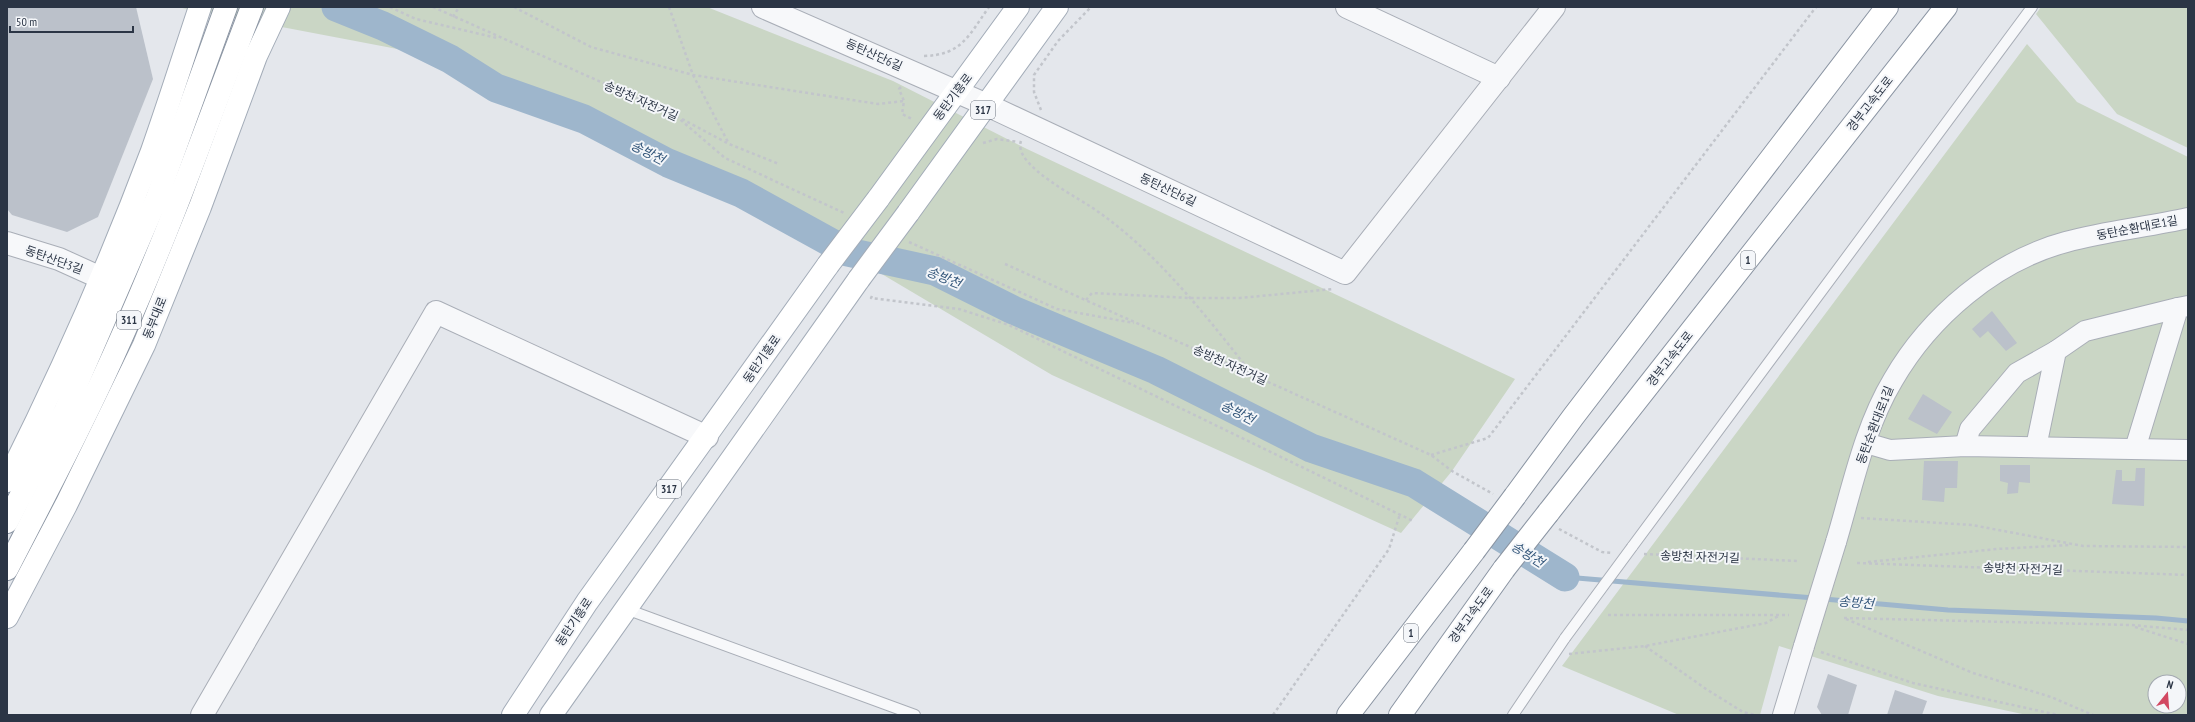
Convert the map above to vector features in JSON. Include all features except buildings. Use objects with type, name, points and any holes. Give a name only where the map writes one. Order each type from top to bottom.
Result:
[{"type":"main road","points":[[7,481],[53,389],[101,278],[152,150],[200,7]]},
{"type":"main road","name":"311","points":[[7,522],[65,411],[158,198],[226,7]]},
{"type":"main road","name":"동부대로","points":[[7,569],[81,425],[124,333],[177,206],[252,7]]},
{"type":"main road","name":"동부대로","points":[[7,617],[66,505],[144,345],[200,207],[256,56],[278,7]]},
{"type":"main road","name":"동탄기흥로","points":[[513,715],[587,602],[707,437],[828,265],[958,92],[1018,7]]},
{"type":"main road","name":"317","points":[[551,715],[859,279],[1057,7]]},
{"type":"main road","name":"1","points":[[1348,715],[1474,551],[1573,417],[1887,7]]},
{"type":"main road","name":"경부고속도로","points":[[1400,715],[1504,569],[1946,7]]},
{"type":"street","name":"동탄산단6길","points":[[763,7],[987,105],[1345,273],[1554,7]]},
{"type":"street","points":[[1347,7],[1498,78]]},
{"type":"street","name":"동탄순환대로1길","points":[[1783,715],[1866,443],[1877,413],[1892,380],[1909,355],[1945,313],[1966,295],[1990,278],[2037,252],[2066,242],[2188,218]]},
{"type":"street","name":"동탄산단3길","points":[[7,243],[59,259],[101,278]]},
{"type":"street","points":[[1965,446],[1970,429],[2017,372],[2056,352],[2085,331],[2183,307]]},
{"type":"street","points":[[2135,449],[2183,307]]},
{"type":"street","points":[[202,715],[436,312],[707,437]]},
{"type":"street","points":[[2036,447],[2056,352]]},
{"type":"street","points":[[1866,443],[1890,450],[1965,446],[2188,450]]},
{"type":"lane","points":[[1513,715],[1565,638],[2032,7]]},
{"type":"lane","points":[[626,609],[915,715]]},
{"type":"path","name":"송방천 자전거길","points":[[390,7],[416,19],[503,40]]},
{"type":"path","name":"송방천 자전거길","points":[[433,7],[503,40],[676,116],[730,144],[779,164]]},
{"type":"path","points":[[453,17],[459,7]]},
{"type":"path","points":[[514,7],[591,47],[693,75],[878,104],[904,100]]},
{"type":"path","points":[[669,7],[693,75],[730,144]]},
{"type":"path","points":[[922,56],[942,54],[960,46],[989,7]]},
{"type":"path","points":[[1041,109],[1034,92],[1034,75],[1058,41],[1091,7]]},
{"type":"path","points":[[1431,455],[1488,438],[1816,7]]},
{"type":"path","points":[[899,89],[904,100],[902,114]]},
{"type":"path","points":[[981,145],[985,142],[997,139],[1020,142],[1027,146]]},
{"type":"path","points":[[1020,142],[1024,159],[1034,170],[1110,220],[1163,269],[1190,298],[1253,375]]},
{"type":"path","name":"송방천 자전거길","points":[[1005,264],[1431,455],[1452,471]]},
{"type":"path","points":[[1086,300],[1092,293],[1190,298],[1240,298],[1337,289],[1330,285]]},
{"type":"path","points":[[871,298],[959,309],[1009,325],[1413,521]]},
{"type":"path","points":[[1274,715],[1389,549],[1400,514]]},
{"type":"path","points":[[1844,516],[1972,526],[2075,544],[2188,547]]},
{"type":"path","name":"송방천 자전거길","points":[[2075,544],[1997,549],[1857,563],[2188,575]]},
{"type":"path","points":[[1602,552],[1618,553]]},
{"type":"path","name":"송방천 자전거길","points":[[1641,554],[1797,561]]},
{"type":"path","points":[[1608,615],[1789,615]]},
{"type":"path","points":[[1552,656],[1645,646],[1766,623],[1780,615]]},
{"type":"path","points":[[2093,715],[2051,697],[1974,673],[1844,618],[2131,625],[2188,630]]},
{"type":"path","points":[[2131,625],[2188,644]]},
{"type":"path","points":[[1645,646],[1712,693],[1743,712],[1755,715]]},
{"type":"path","points":[[1804,646],[1913,683],[2058,715]]},
{"type":"green space","points":[[177,7],[707,7],[893,81],[1027,149],[1515,379],[1452,471],[1401,533],[1052,375],[821,238],[450,59]]},
{"type":"green space","points":[[2041,7],[2188,7],[2188,148],[2117,114],[2036,14]]},
{"type":"green space","points":[[2027,44],[2077,102],[2188,157],[2188,715],[2027,715],[1938,696],[1779,646],[1760,715],[1679,715],[1562,666]]},
{"type":"waterway","name":"송방천","points":[[336,7],[383,26],[450,59],[496,88],[584,119],[668,163],[741,193],[848,252],[935,271],[1013,310],[1156,370],[1311,448],[1414,483],[1565,577]]},
{"type":"waterway","name":"송방천","points":[[1565,577],[1814,598]]},
{"type":"waterway","name":"송방천","points":[[1824,599],[1948,610],[2156,618],[2188,621]]}]
